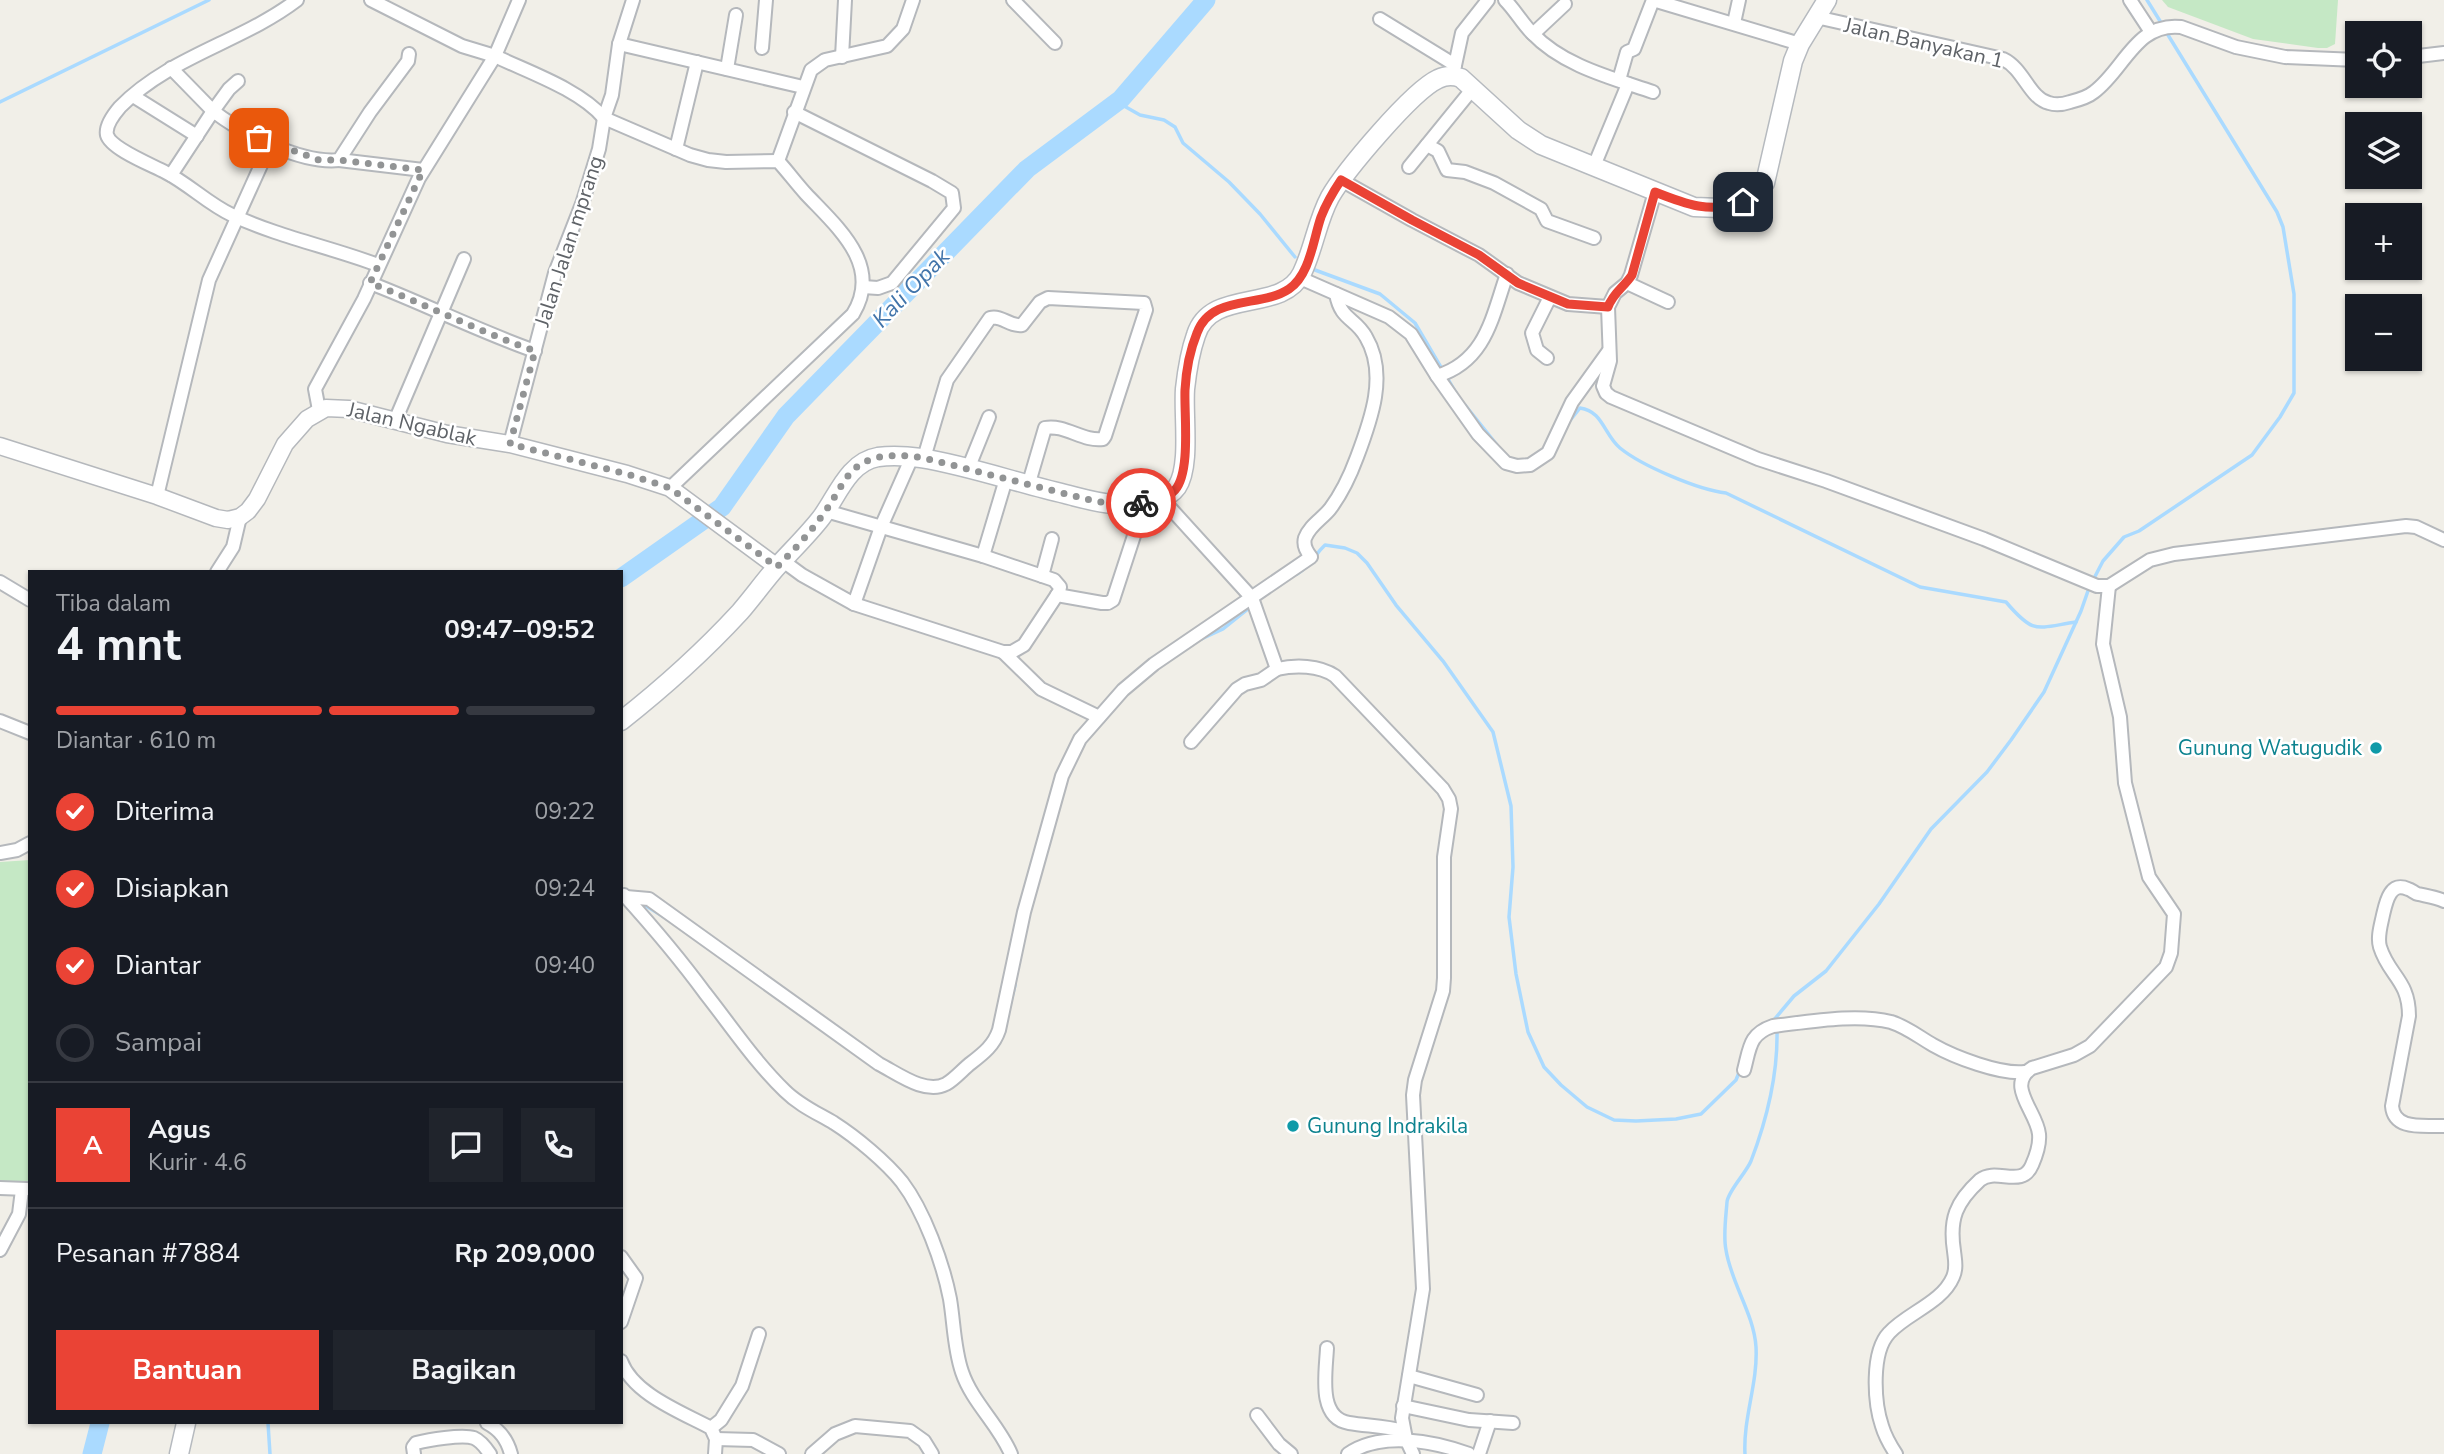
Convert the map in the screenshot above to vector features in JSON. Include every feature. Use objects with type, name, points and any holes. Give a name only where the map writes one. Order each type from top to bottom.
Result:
[{"type":"main road","points":[[623,719],[704,648],[741,611],[826,511],[849,475],[860,464],[875,457],[918,457],[1028,486],[1113,504],[1153,500],[1175,490],[1181,480],[1184,460],[1185,387],[1197,330],[1219,309],[1279,294],[1291,288],[1300,278],[1321,217],[1341,180],[1369,146],[1423,89],[1436,79],[1454,70],[1525,135],[1541,145],[1694,207],[1720,208],[1743,202],[1765,183],[1786,86],[1800,44],[1827,0]]},
{"type":"main road","points":[[179,1454],[186,1424]]},
{"type":"street","points":[[297,0],[261,22],[171,68],[133,96],[112,118],[107,135],[116,147],[171,175],[220,210],[272,231],[378,265]]},
{"type":"street","points":[[371,0],[462,46],[495,56],[578,97],[604,118],[676,149],[708,160],[778,161]]},
{"type":"street","points":[[319,410],[315,389],[359,309],[423,170],[495,56],[519,0]]},
{"type":"street","name":"Jalan Jalan mprang","points":[[510,444],[555,273],[588,187],[599,149],[604,118],[612,95],[619,44],[633,0]]},
{"type":"street","points":[[762,48],[766,0]]},
{"type":"street","points":[[842,57],[845,0]]},
{"type":"street","points":[[778,161],[811,70],[817,64],[878,50],[896,39],[903,29],[913,0]]},
{"type":"street","points":[[1013,0],[1055,43]]},
{"type":"street","points":[[1380,19],[1454,70],[1462,33],[1488,0]]},
{"type":"street","points":[[1505,0],[1533,34],[1547,46],[1587,69],[1653,92]]},
{"type":"street","points":[[1594,166],[1623,82],[1627,52],[1634,49],[1653,0],[1800,44]]},
{"type":"street","points":[[1734,23],[1739,0]]},
{"type":"street","points":[[2130,0],[2151,32],[2172,26],[2181,27],[2236,47],[2285,57],[2345,60]]},
{"type":"street","points":[[1533,34],[1564,4]]},
{"type":"street","points":[[727,69],[736,15]]},
{"type":"street","name":"Jalan Banyakan 1","points":[[1816,17],[2003,59],[2013,64],[2036,96],[2048,103],[2064,104],[2094,92],[2136,43],[2151,32]]},
{"type":"street","points":[[619,44],[803,87]]},
{"type":"street","points":[[2422,56],[2444,53]]},
{"type":"street","points":[[339,160],[408,61],[409,54]]},
{"type":"street","points":[[676,149],[697,62]]},
{"type":"street","points":[[171,68],[213,111],[249,134],[274,145],[319,160],[423,170]]},
{"type":"street","points":[[171,175],[213,111],[238,81]]},
{"type":"street","points":[[1409,167],[1474,87]]},
{"type":"street","points":[[133,96],[198,136]]},
{"type":"street","points":[[794,112],[953,193],[954,208],[892,283],[878,288],[863,287]]},
{"type":"street","points":[[1427,145],[1438,151],[1447,170],[1465,172],[1494,183],[1541,209],[1547,222],[1594,238]]},
{"type":"street","points":[[676,493],[853,314],[858,305],[863,287],[860,266],[848,239],[790,178],[778,161]]},
{"type":"street","points":[[157,496],[209,281],[261,165]]},
{"type":"street","points":[[1341,180],[1479,255],[1518,283],[1572,305],[1608,307]]},
{"type":"street","points":[[1655,192],[1632,275],[1615,293],[1608,307],[1610,361],[1603,386],[1611,397],[1758,459],[1826,481],[2097,584],[2150,560],[2174,554],[2406,526],[2416,527],[2444,540]]},
{"type":"street","points":[[395,421],[464,258]]},
{"type":"street","points":[[1444,374],[1464,363],[1483,343],[1507,274]]},
{"type":"street","points":[[1300,278],[1400,324],[1444,374],[1478,434],[1496,455],[1506,463],[1517,466],[1530,465],[1548,453],[1572,402],[1610,348]]},
{"type":"street","points":[[370,283],[471,327],[535,351]]},
{"type":"street","points":[[1627,283],[1668,302]]},
{"type":"street","points":[[623,894],[649,899],[879,1064],[916,1083],[926,1086],[946,1084],[985,1052],[996,1038],[1024,912],[1062,776],[1080,739],[1123,690],[1154,664],[1311,557],[1306,551],[1306,535],[1345,487],[1373,410],[1376,379],[1367,338],[1341,313],[1336,294]]},
{"type":"street","points":[[1547,358],[1537,350],[1532,333],[1550,297]]},
{"type":"street","points":[[854,604],[881,527],[918,457],[947,380],[990,318],[998,317],[1014,325],[1022,325],[1040,302],[1048,298],[1144,303],[1146,310],[1105,436],[1103,439],[1094,439],[1055,427],[1045,428],[1028,486]]},
{"type":"street","name":"Jalan Ngablak","points":[[240,517],[257,499],[285,444],[307,419],[326,408],[349,408],[447,434],[510,444],[627,474],[676,493],[736,538],[780,564]]},
{"type":"street","points":[[968,469],[989,417]]},
{"type":"street","points":[[0,446],[157,496],[216,518],[228,520],[240,517],[233,547],[218,570]]},
{"type":"street","points":[[983,556],[1006,479]]},
{"type":"street","points":[[1057,595],[1102,603],[1113,600],[1153,500],[1252,598],[1277,669]]},
{"type":"street","points":[[780,564],[854,604],[1003,652],[1012,652],[1024,645],[1060,587],[1058,583],[1042,576],[983,556],[826,511]]},
{"type":"street","points":[[1042,576],[1052,539]]},
{"type":"street","points":[[0,582],[28,599]]},
{"type":"street","points":[[1744,1070],[1753,1039],[1760,1030],[1773,1026],[1867,1019],[1908,1028],[1934,1045],[2000,1071],[2025,1072],[2074,1055],[2090,1046],[2166,967],[2171,953],[2174,914],[2149,877],[2125,783],[2120,717],[2104,644],[2097,584]]},
{"type":"street","points":[[1003,652],[1041,689],[1099,718]]},
{"type":"street","points":[[1191,742],[1237,689],[1245,684],[1257,682],[1277,669],[1320,669],[1335,676],[1443,789],[1449,799],[1450,819],[1444,857],[1443,991],[1415,1080],[1413,1095],[1423,1289],[1404,1406],[1404,1435],[1413,1454]]},
{"type":"street","points":[[0,721],[28,732]]},
{"type":"street","points":[[0,853],[17,850],[28,844]]},
{"type":"street","points":[[2444,901],[2414,893],[2408,888],[2391,891],[2387,898],[2379,943],[2406,989],[2409,1002],[2392,1115],[2397,1121],[2407,1125],[2444,1126]]},
{"type":"street","points":[[623,894],[787,1094],[836,1124],[902,1182],[921,1213],[935,1251],[949,1296],[962,1372],[968,1387],[1011,1454]]},
{"type":"street","points":[[1896,1454],[1887,1440],[1878,1414],[1876,1375],[1882,1342],[1889,1332],[1942,1292],[1950,1282],[1956,1264],[1951,1234],[1953,1217],[1981,1180],[1993,1175],[2019,1177],[2026,1175],[2031,1168],[2039,1134],[2021,1088],[2025,1072]]},
{"type":"street","points":[[0,1188],[26,1190],[19,1214],[0,1250]]},
{"type":"street","points":[[623,1260],[636,1278],[623,1316]]},
{"type":"street","points":[[715,1454],[714,1434],[742,1386],[759,1334]]},
{"type":"street","points":[[1327,1348],[1325,1388],[1333,1416],[1346,1423],[1378,1425],[1469,1454]]},
{"type":"street","points":[[623,1365],[631,1380],[642,1390],[714,1434],[753,1440],[779,1454]]},
{"type":"street","points":[[1409,1376],[1477,1395]]},
{"type":"street","points":[[1404,1406],[1445,1416],[1513,1423]]},
{"type":"street","points":[[1257,1415],[1279,1444],[1291,1454]]},
{"type":"street","points":[[1479,1454],[1490,1421]]},
{"type":"street","points":[[489,1424],[499,1430],[507,1440],[511,1454]]},
{"type":"street","points":[[811,1454],[835,1434],[855,1426],[910,1431],[924,1441],[932,1454]]},
{"type":"street","points":[[1348,1454],[1404,1435]]},
{"type":"street","points":[[414,1454],[413,1447],[416,1443],[459,1438],[473,1438],[485,1446],[490,1454]]},
{"type":"green space","points":[[2162,0],[2338,0],[2335,44],[2318,48],[2253,39],[2168,7]]},
{"type":"green space","points":[[28,860],[28,1188],[0,1187],[0,862]]},
{"type":"waterway","points":[[0,102],[209,0]]},
{"type":"waterway","name":"Kali Opak","points":[[623,577],[722,507],[786,416],[1027,169],[1121,99],[1206,0]]},
{"type":"waterway","points":[[2147,0],[2160,21]]},
{"type":"waterway","points":[[1773,1021],[1794,996],[1826,971],[1879,904],[1931,829],[1987,772],[2011,740],[2044,692],[2103,561],[2124,537],[2139,531],[2252,455],[2294,393],[2294,294],[2283,227],[2277,212],[2168,35]]},
{"type":"waterway","points":[[1117,102],[1140,115],[1164,120],[1175,127],[1183,143],[1229,182],[1260,214],[1295,257]]},
{"type":"waterway","points":[[1315,270],[1380,294],[1415,323],[1456,393]]},
{"type":"waterway","points":[[1465,405],[1497,445]]},
{"type":"waterway","points":[[1568,423],[1580,408],[1588,410],[1599,419],[1620,448],[1642,462],[1686,482],[1726,493],[1920,587],[2006,602],[2023,620],[2036,627],[2076,622]]},
{"type":"waterway","points":[[1297,574],[1325,545],[1357,553],[1443,661],[1493,732],[1511,806],[1513,867],[1509,917],[1516,974],[1528,1032],[1544,1067],[1587,1107],[1614,1120],[1636,1121],[1676,1119],[1701,1114],[1736,1080],[1740,1070]]},
{"type":"waterway","points":[[1197,641],[1223,629],[1248,609]]},
{"type":"waterway","points":[[643,904],[664,917]]},
{"type":"waterway","points":[[1006,1021],[1015,985]]},
{"type":"waterway","points":[[1745,1454],[1756,1347],[1751,1323],[1729,1262],[1725,1244],[1725,1220],[1728,1198],[1751,1161],[1767,1113],[1776,1064],[1777,1030]]},
{"type":"waterway","name":"Kali Opak","points":[[92,1454],[100,1424]]},
{"type":"waterway","points":[[268,1424],[270,1454]]},
{"type":"way so far","points":[[259,138],[319,160],[423,170],[370,283],[471,327],[535,351],[510,444],[670,488],[777,567],[814,527],[849,475],[860,464],[875,457],[924,458],[1090,500],[1113,504],[1141,503]]},
{"type":"place","name":"Gunung Watugudik","points":[[2376,748]]},
{"type":"place","name":"Gunung Indrakila","points":[[1293,1126]]},
{"type":"route","points":[[1141,503],[1162,499],[1175,490],[1181,480],[1184,460],[1185,387],[1197,330],[1219,309],[1279,294],[1291,288],[1300,278],[1307,263],[1321,217],[1341,180],[1479,255],[1518,283],[1577,306],[1608,307],[1615,293],[1627,283],[1632,275],[1655,192],[1694,207],[1720,208],[1743,202]]}]
